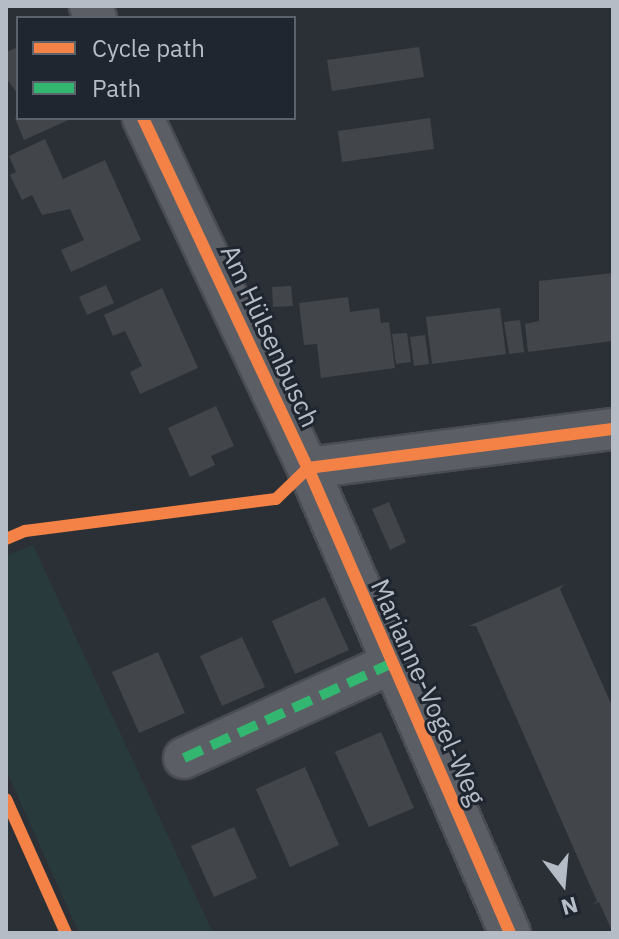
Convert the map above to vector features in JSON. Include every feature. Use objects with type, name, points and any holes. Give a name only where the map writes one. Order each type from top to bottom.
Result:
[{"type":"street","name":"Am Hülsenbusch","points":[[144,120],[308,468],[613,429]]},
{"type":"street","name":"Marianne-Vogel-Weg","points":[[308,468],[390,664],[510,933]]},
{"type":"street","name":"Marianne-Vogel-Weg","points":[[184,758],[390,664]]},
{"type":"shaded area","points":[[33,545],[213,933],[79,933],[6,770],[6,556]]},
{"type":"building","points":[[419,47],[424,77],[332,91],[327,60]]},
{"type":"building","points":[[16,48],[16,91],[6,78],[6,52]]},
{"type":"building","points":[[16,117],[16,120],[69,120],[24,140],[15,118]]},
{"type":"building","points":[[430,118],[434,149],[342,162],[338,131]]},
{"type":"building","points":[[45,139],[63,179],[105,160],[141,240],[71,272],[61,250],[84,240],[70,209],[42,215],[32,195],[22,200],[10,175],[16,172],[9,156]]},
{"type":"building","points":[[613,273],[613,341],[528,352],[525,324],[539,321],[539,281]]},
{"type":"building","points":[[106,285],[114,303],[87,315],[79,297]]},
{"type":"building","points":[[291,286],[293,306],[273,307],[272,287]]},
{"type":"building","points":[[162,288],[198,368],[140,394],[130,372],[142,366],[125,331],[113,336],[104,315]]},
{"type":"building","points":[[348,297],[350,312],[379,308],[381,323],[389,322],[395,368],[321,378],[317,344],[304,345],[299,303]]},
{"type":"building","points":[[500,308],[506,354],[432,364],[426,317]]},
{"type":"building","points":[[520,320],[524,352],[509,354],[504,322]]},
{"type":"building","points":[[407,333],[411,362],[396,364],[392,334]]},
{"type":"building","points":[[425,335],[429,364],[414,366],[410,337]]},
{"type":"building","points":[[216,406],[234,446],[211,456],[215,465],[190,477],[168,428]]},
{"type":"building","points":[[389,502],[406,542],[390,550],[372,509]]},
{"type":"building","points":[[565,584],[560,589],[613,708],[613,933],[599,902],[592,905],[597,901],[476,626],[469,626]]},
{"type":"building","points":[[325,597],[349,650],[295,674],[272,621]]},
{"type":"building","points":[[242,637],[265,687],[222,706],[200,656]]},
{"type":"building","points":[[158,652],[185,713],[139,733],[112,672]]},
{"type":"building","points":[[381,732],[414,808],[369,827],[335,752]]},
{"type":"building","points":[[305,767],[339,845],[290,867],[256,789]]},
{"type":"building","points":[[234,827],[257,878],[214,897],[191,846]]},
{"type":"marked path","points":[[184,758],[390,664]]},
{"type":"cycle path","points":[[144,120],[308,468],[613,429]]},
{"type":"cycle path","points":[[6,539],[25,531],[276,499],[308,468],[510,933]]},
{"type":"cycle path","points":[[6,799],[66,933]]}]
